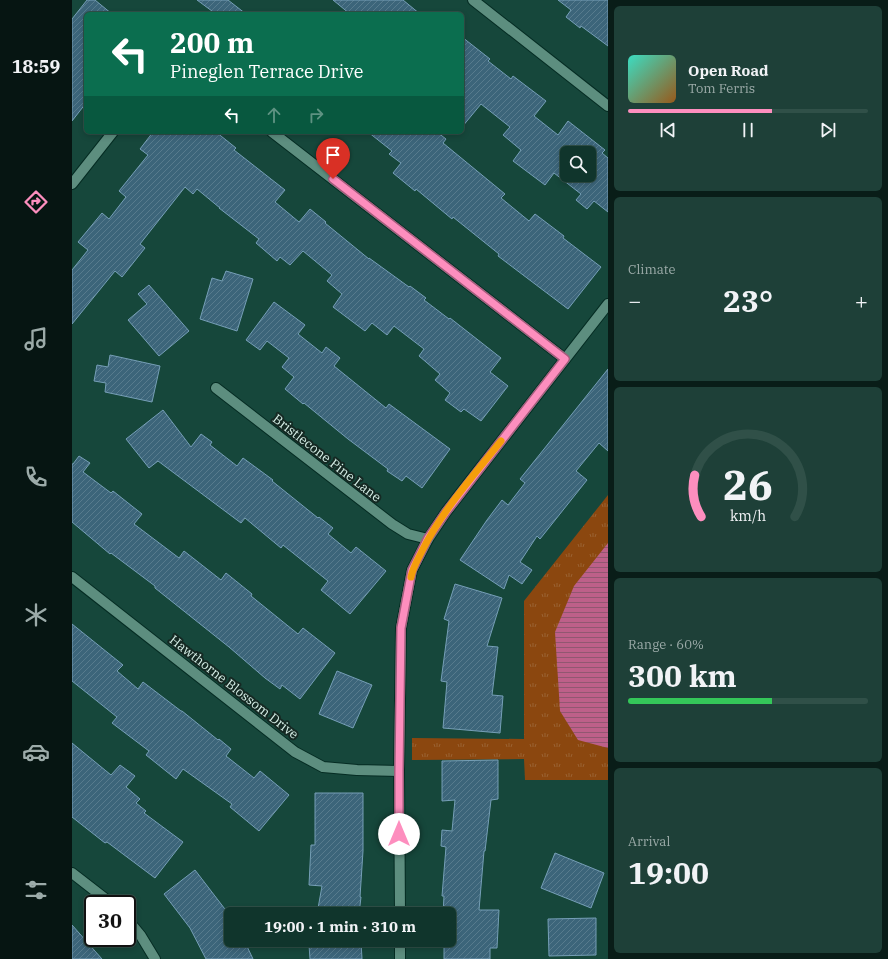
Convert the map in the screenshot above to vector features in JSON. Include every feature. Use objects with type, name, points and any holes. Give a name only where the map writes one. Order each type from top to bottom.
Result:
[{"type":"street","points":[[473,0],[608,106]]},
{"type":"street","points":[[72,184],[111,134]]},
{"type":"street","points":[[275,134],[565,359]]},
{"type":"street","points":[[400,907],[399,771],[401,628],[412,570],[428,538],[446,512],[608,304]]},
{"type":"street","name":"Bristlecone Pine Lane","points":[[216,388],[392,524],[408,534],[428,538]]},
{"type":"street","name":"Hawthorne Blossom Drive","points":[[72,577],[295,752],[323,767],[357,770],[399,771]]},
{"type":"street","points":[[72,872],[101,895]]},
{"type":"street","points":[[136,930],[155,959]]},
{"type":"street","points":[[400,947],[400,959]]},
{"type":"green space","points":[[608,495],[608,780],[525,780],[524,759],[412,760],[412,738],[524,739],[524,601]]},
{"type":"shaded area","points":[[608,543],[608,748],[578,740],[560,711],[555,632],[574,586]]},
{"type":"building","points":[[87,0],[95,0],[110,12],[84,12],[84,106],[72,121],[72,19]]},
{"type":"building","points":[[197,0],[228,0],[243,12],[213,12]]},
{"type":"building","points":[[333,0],[403,0],[418,12],[348,12]]},
{"type":"building","points":[[558,0],[608,0],[608,46],[566,17],[571,10]]},
{"type":"building","points":[[464,39],[490,59],[488,61],[511,79],[513,76],[546,101],[534,116],[558,135],[568,121],[605,150],[602,153],[608,158],[608,212],[594,201],[587,209],[576,200],[581,194],[566,182],[596,182],[596,146],[560,146],[560,178],[554,173],[545,185],[513,161],[521,150],[503,135],[510,127],[481,104],[464,125]]},
{"type":"building","points":[[151,134],[218,134],[236,148],[234,150],[285,190],[275,202],[299,222],[310,209],[369,259],[426,298],[424,300],[449,319],[450,318],[501,358],[490,372],[508,386],[481,421],[464,409],[461,412],[445,400],[450,393],[435,380],[440,374],[419,356],[424,349],[394,326],[387,335],[372,323],[365,331],[333,307],[342,294],[327,281],[332,275],[303,251],[290,265],[280,257],[277,261],[256,243],[259,239],[197,189],[193,194],[185,187],[140,244],[145,248],[122,277],[115,271],[72,324],[72,270],[88,250],[78,242],[102,213],[109,219],[126,197],[119,191],[148,155],[140,149]]},
{"type":"building","points":[[371,134],[440,134],[446,139],[443,143],[505,194],[501,198],[529,221],[535,214],[601,267],[568,309],[498,256],[499,254],[453,217],[452,219],[416,189],[415,191],[393,173],[401,163],[389,154],[392,151]]},
{"type":"building","points":[[226,271],[253,279],[237,331],[200,319],[212,278],[222,281]]},
{"type":"building","points":[[149,285],[189,331],[159,356],[128,320],[147,304],[138,294]]},
{"type":"building","points":[[274,302],[305,325],[298,334],[322,353],[326,347],[340,358],[334,366],[386,408],[389,404],[450,449],[422,488],[406,476],[402,481],[387,471],[388,469],[285,389],[294,377],[282,367],[289,358],[267,341],[260,350],[246,340]]},
{"type":"building","points":[[110,355],[160,366],[152,402],[105,392],[106,383],[94,381],[97,365],[108,367]]},
{"type":"building","points":[[608,369],[608,451],[599,443],[576,471],[587,480],[540,539],[537,536],[520,562],[532,570],[522,584],[509,575],[504,589],[460,560],[502,500],[508,505],[525,483],[520,479]]},
{"type":"building","points":[[163,410],[191,447],[201,434],[212,442],[210,445],[237,466],[243,458],[273,480],[272,481],[318,518],[319,517],[333,528],[328,534],[351,553],[356,547],[386,571],[350,614],[321,590],[328,581],[283,545],[281,548],[245,518],[241,523],[158,461],[149,468],[126,439]]},
{"type":"building","points":[[79,456],[90,463],[83,472],[111,493],[113,491],[142,514],[134,524],[179,558],[184,551],[221,580],[226,573],[252,594],[251,596],[298,634],[303,628],[335,653],[300,699],[282,685],[280,689],[265,678],[155,588],[155,586],[111,553],[110,554],[72,522],[72,464]]},
{"type":"building","points":[[455,584],[502,598],[487,646],[498,647],[492,695],[503,696],[500,733],[443,728],[447,682],[441,681],[449,621],[444,619]]},
{"type":"building","points":[[72,624],[123,665],[117,671],[138,689],[143,682],[231,749],[226,756],[254,778],[260,771],[289,795],[259,831],[230,807],[232,804],[183,769],[176,779],[146,755],[149,751],[112,723],[117,717],[72,681]]},
{"type":"building","points":[[337,671],[372,685],[353,728],[319,714]]},
{"type":"building","points":[[72,743],[111,775],[120,765],[135,776],[126,787],[140,799],[136,803],[146,811],[144,813],[183,842],[155,878],[107,842],[105,843],[72,817]]},
{"type":"building","points":[[498,760],[498,799],[491,800],[484,851],[479,910],[499,910],[497,948],[490,948],[490,959],[444,959],[444,947],[456,947],[456,907],[443,907],[444,896],[442,896],[446,847],[441,846],[442,830],[452,831],[455,800],[442,801],[442,761]]},
{"type":"building","points":[[315,793],[363,793],[363,851],[360,907],[318,907],[322,886],[309,885],[311,845],[315,845]]},
{"type":"building","points":[[555,853],[604,873],[591,908],[541,888]]},
{"type":"building","points":[[195,870],[224,908],[224,947],[247,947],[253,959],[206,959],[190,928],[164,894]]},
{"type":"building","points":[[596,918],[596,955],[549,956],[548,919]]},
{"type":"building","points":[[72,925],[84,939],[84,947],[91,947],[102,959],[72,959]]},
{"type":"building","points":[[309,947],[361,947],[362,959],[310,959]]},
{"type":"slow traffic","points":[[411,577],[412,570],[428,538],[446,512],[501,441]]},
{"type":"route","points":[[333,179],[565,359],[446,512],[428,538],[412,570],[401,628],[399,834]]}]
